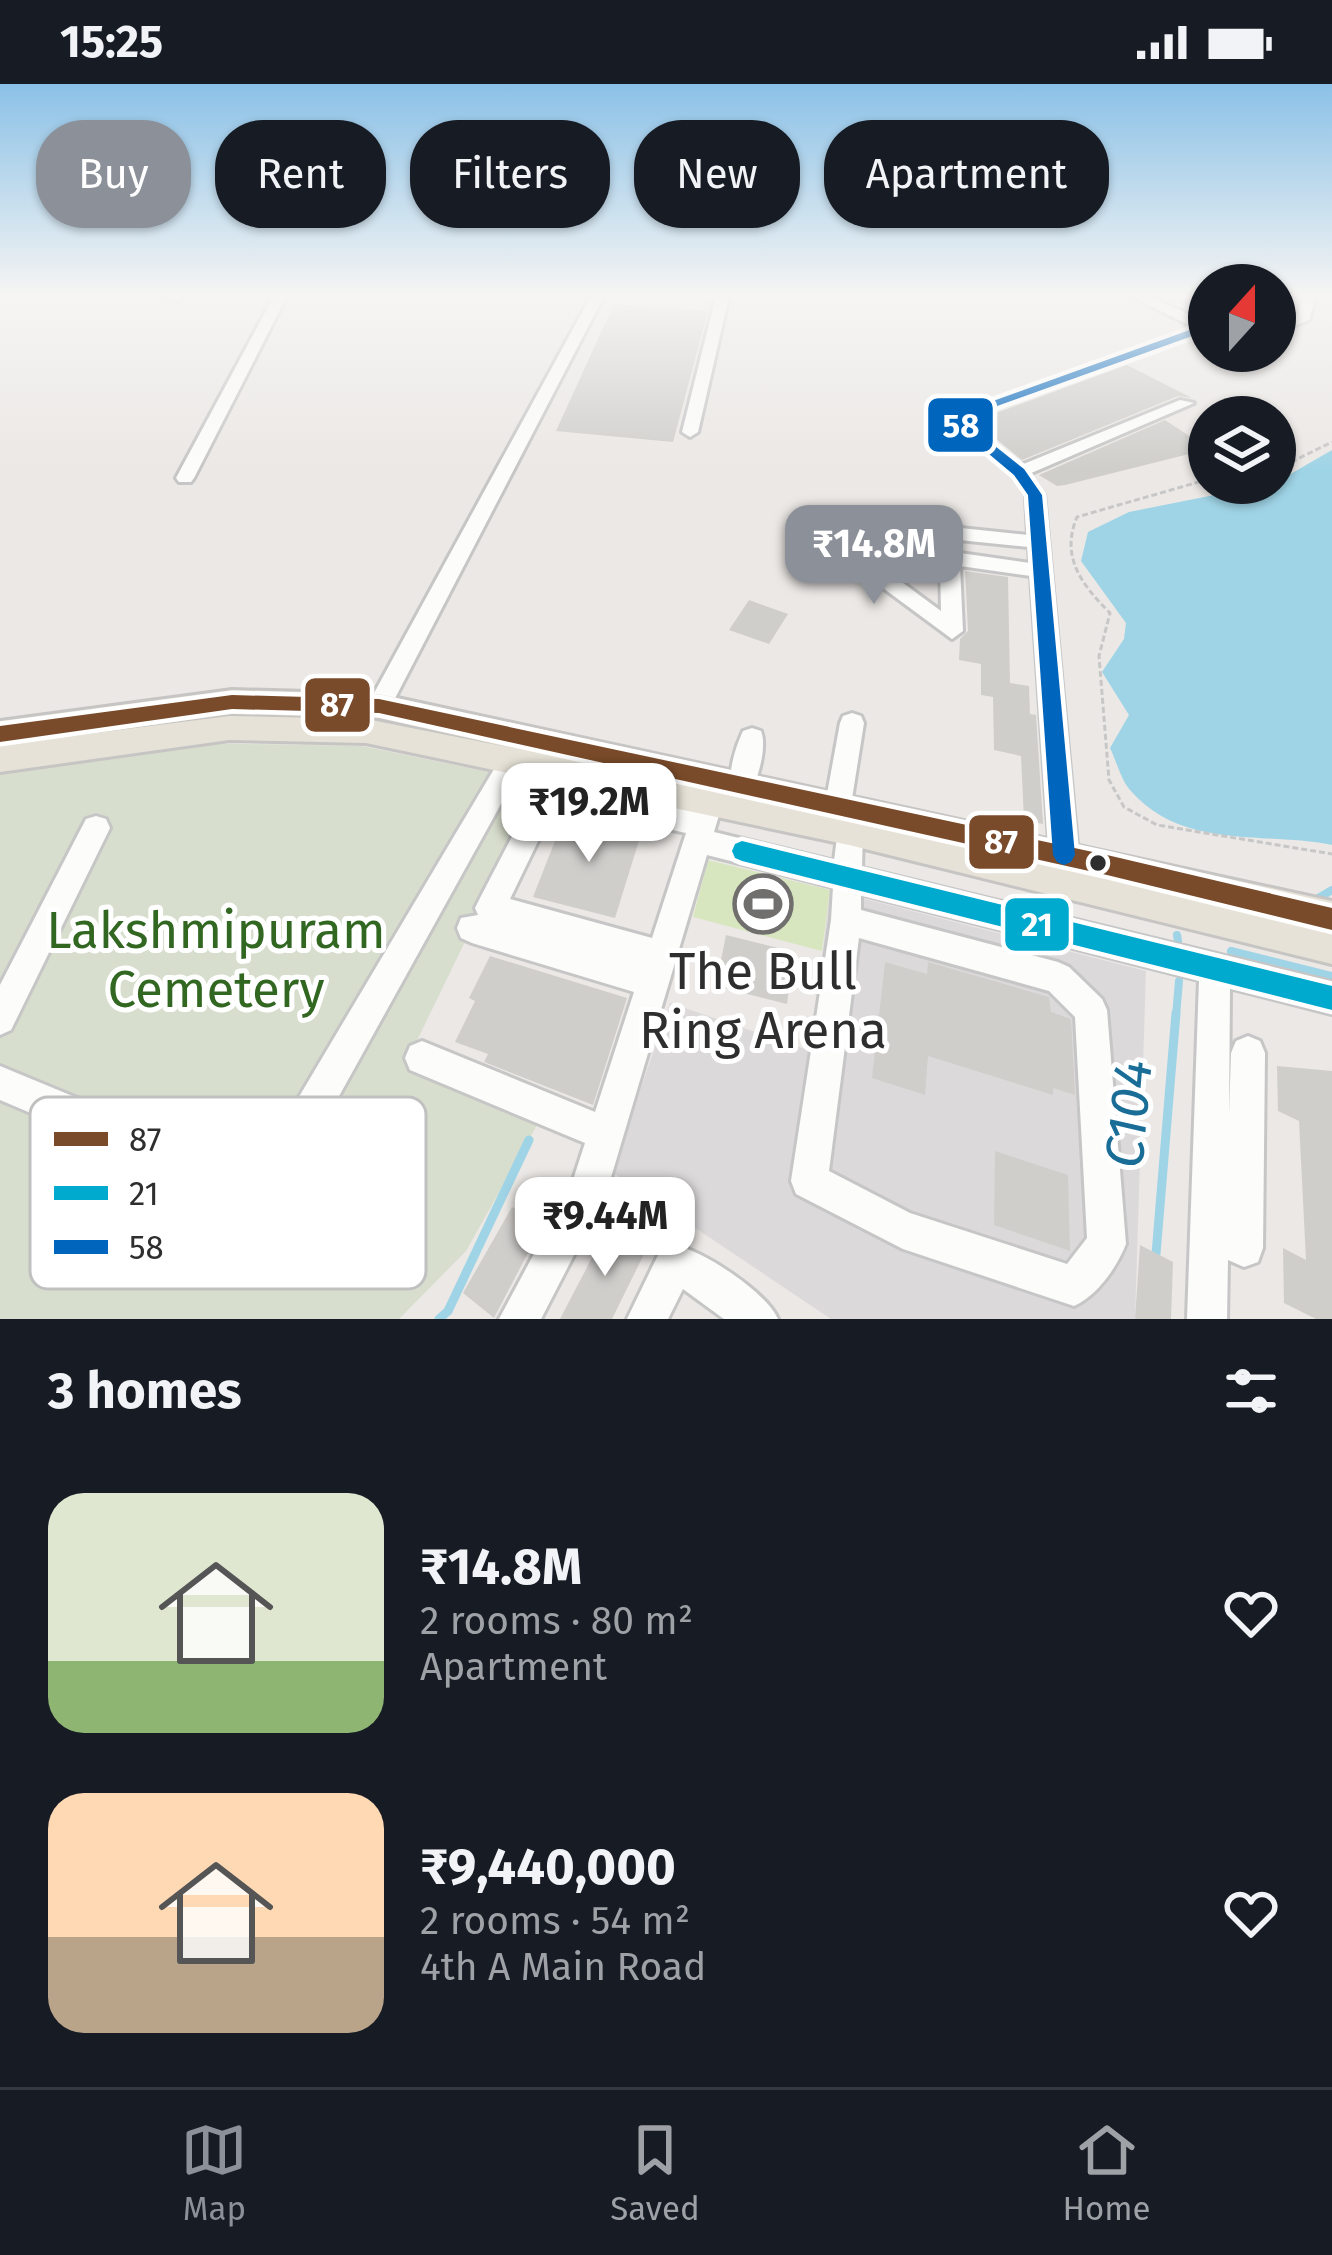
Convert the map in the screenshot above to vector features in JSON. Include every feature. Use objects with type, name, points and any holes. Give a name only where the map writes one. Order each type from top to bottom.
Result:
[{"type":"main road","points":[[0,734],[232,702],[379,706],[742,783],[844,818],[1332,945]]},
{"type":"main road","points":[[0,759],[229,728],[366,731],[512,761],[703,822],[844,818],[1064,855],[1332,919]]},
{"type":"street","points":[[185,478],[251,354]]},
{"type":"street","points":[[379,706],[567,354]]},
{"type":"street","points":[[690,432],[709,354]]},
{"type":"street","points":[[1064,855],[1035,495],[1019,472],[952,418],[1126,354]]},
{"type":"street","points":[[1019,472],[1186,403]]},
{"type":"street","points":[[837,521],[950,544],[1041,571]]},
{"type":"street","points":[[950,544],[952,631],[871,569],[862,545],[907,550],[950,544],[1039,542]]},
{"type":"street","points":[[846,920],[1058,978],[1091,1010],[1107,1244],[1074,1286],[903,1230],[808,1181],[846,920],[844,818],[852,723]]},
{"type":"street","points":[[742,783],[752,738]]},
{"type":"street","points":[[319,1097],[512,761]]},
{"type":"street","points":[[659,969],[490,908],[549,791],[703,822],[848,878],[1332,998]]},
{"type":"street","points":[[519,1319],[588,1190],[703,822]]},
{"type":"street","points":[[0,1019],[96,828]]},
{"type":"street","points":[[472,928],[659,969]]},
{"type":"street","points":[[1207,1319],[1208,1229],[1244,1248],[1215,970]]},
{"type":"street","points":[[1229,1099],[1248,1054]]},
{"type":"street","points":[[422,1058],[608,1135]]},
{"type":"street","points":[[0,1083],[34,1097]]},
{"type":"street","points":[[647,1319],[674,1265],[686,1267],[758,1319]]},
{"type":"path","points":[[1296,460],[1332,442]]},
{"type":"path","points":[[1188,485],[1077,517],[1070,530],[1071,562],[1082,586],[1110,614],[1099,656],[1108,780],[1124,807],[1157,825],[1332,854]]},
{"type":"shaded area","points":[[830,890],[1146,971],[1135,1319],[831,1319],[612,1172],[670,1003],[811,1051]]},
{"type":"green space","name":"Lakshmipuram Cemetery","points":[[192,743],[362,746],[542,783],[409,1057],[541,1118],[466,1251],[399,1319],[0,1319],[0,770]]},
{"type":"green space","name":"The Bull Ring Arena","points":[[708,860],[830,890],[822,951],[693,917]]},
{"type":"water","points":[[1332,450],[1332,845],[1199,831],[1151,809],[1130,790],[1110,748],[1129,715],[1102,672],[1124,639],[1126,623],[1081,561],[1088,532],[1129,512],[1188,500],[1188,504],[1296,504],[1296,471]]},
{"type":"building","points":[[591,354],[697,354],[673,442],[556,431]]},
{"type":"building","points":[[1127,365],[1188,396],[1178,396],[1022,460],[974,421]]},
{"type":"building","points":[[1165,420],[1188,435],[1188,454],[1065,485],[1057,486],[1039,475]]},
{"type":"building","points":[[965,571],[1008,577],[1010,683],[1029,686],[1030,714],[1036,715],[1043,824],[1024,820],[1021,756],[994,750],[993,697],[981,695],[981,664],[959,660],[960,639],[968,631]]},
{"type":"building","points":[[749,600],[788,614],[769,644],[729,630]]},
{"type":"building","points":[[566,813],[642,831],[615,918],[533,897]]},
{"type":"building","points":[[726,935],[794,952],[787,1004],[716,986]]},
{"type":"building","points":[[490,956],[627,998],[593,1105],[484,1062],[488,1054],[455,1042],[475,1001],[469,998]]},
{"type":"building","points":[[885,962],[927,974],[928,962],[1049,997],[1051,1012],[1071,1019],[1075,1095],[1053,1088],[1053,1095],[928,1056],[925,1095],[872,1078]]},
{"type":"building","points":[[1277,1066],[1332,1071],[1332,1319],[1316,1319],[1284,1303],[1283,1248],[1306,1260],[1299,1121],[1278,1111]]},
{"type":"building","points":[[995,1151],[1068,1175],[1070,1251],[994,1225]]},
{"type":"building","points":[[512,1207],[542,1226],[494,1318],[463,1293]]},
{"type":"building","points":[[609,1225],[645,1252],[612,1319],[560,1319]]},
{"type":"building","points":[[1140,1245],[1173,1262],[1171,1319],[1135,1319]]},
{"type":"waterway","name":"C104","points":[[1315,900],[1332,890]]},
{"type":"waterway","name":"C104","points":[[1177,935],[1178,941]]},
{"type":"waterway","points":[[1231,951],[1332,976]]},
{"type":"waterway","name":"C104","points":[[1176,1016],[1179,981]]},
{"type":"waterway","name":"C104","points":[[1156,1254],[1176,1013]]},
{"type":"waterway","name":"C104","points":[[439,1319],[448,1311],[529,1140]]},
{"type":"transit line","name":"58","points":[[1064,855],[1035,495],[1019,472],[952,418],[1132,354]]},
{"type":"transit line","name":"87","points":[[0,734],[232,702],[379,706],[1107,865],[1332,919]]},
{"type":"transit line","name":"21","points":[[742,851],[1332,998]]},
{"type":"place","name":"The Bull Ring Arena","points":[[763,904]]}]
